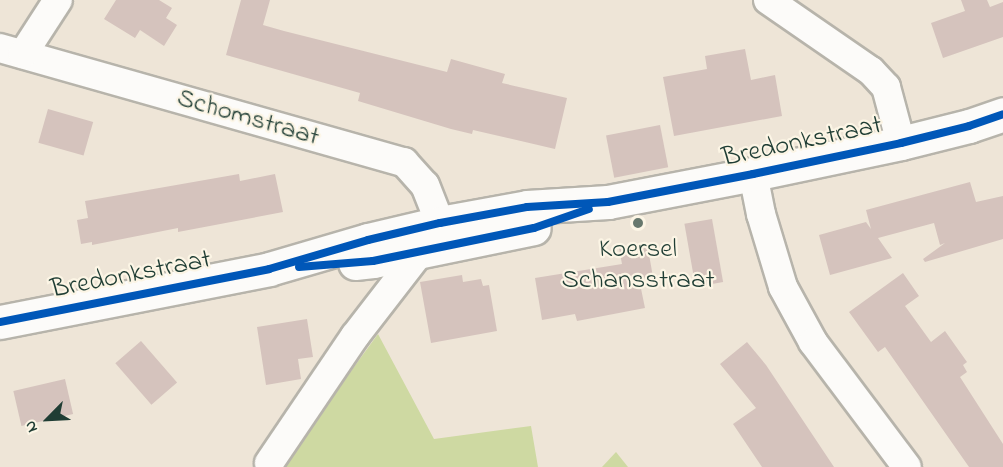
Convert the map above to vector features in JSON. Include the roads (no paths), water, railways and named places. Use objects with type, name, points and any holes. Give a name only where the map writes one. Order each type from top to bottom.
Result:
[{"type":"street","points":[[11,51],[58,0]]},
{"type":"street","points":[[768,0],[871,71],[886,87],[901,143]]},
{"type":"street","name":"Schomstraat","points":[[11,51],[404,162],[425,185],[434,241]]},
{"type":"street","name":"Bredonkstraat","points":[[0,322],[269,269],[373,261],[434,241],[534,228],[608,202],[901,143],[969,126],[1003,114]]},
{"type":"street","points":[[753,174],[761,214],[783,287],[813,342],[907,467]]},
{"type":"street","points":[[269,462],[355,336],[434,241]]},
{"type":"place","name":"Koersel Schansstraat","points":[[638,223]]}]
